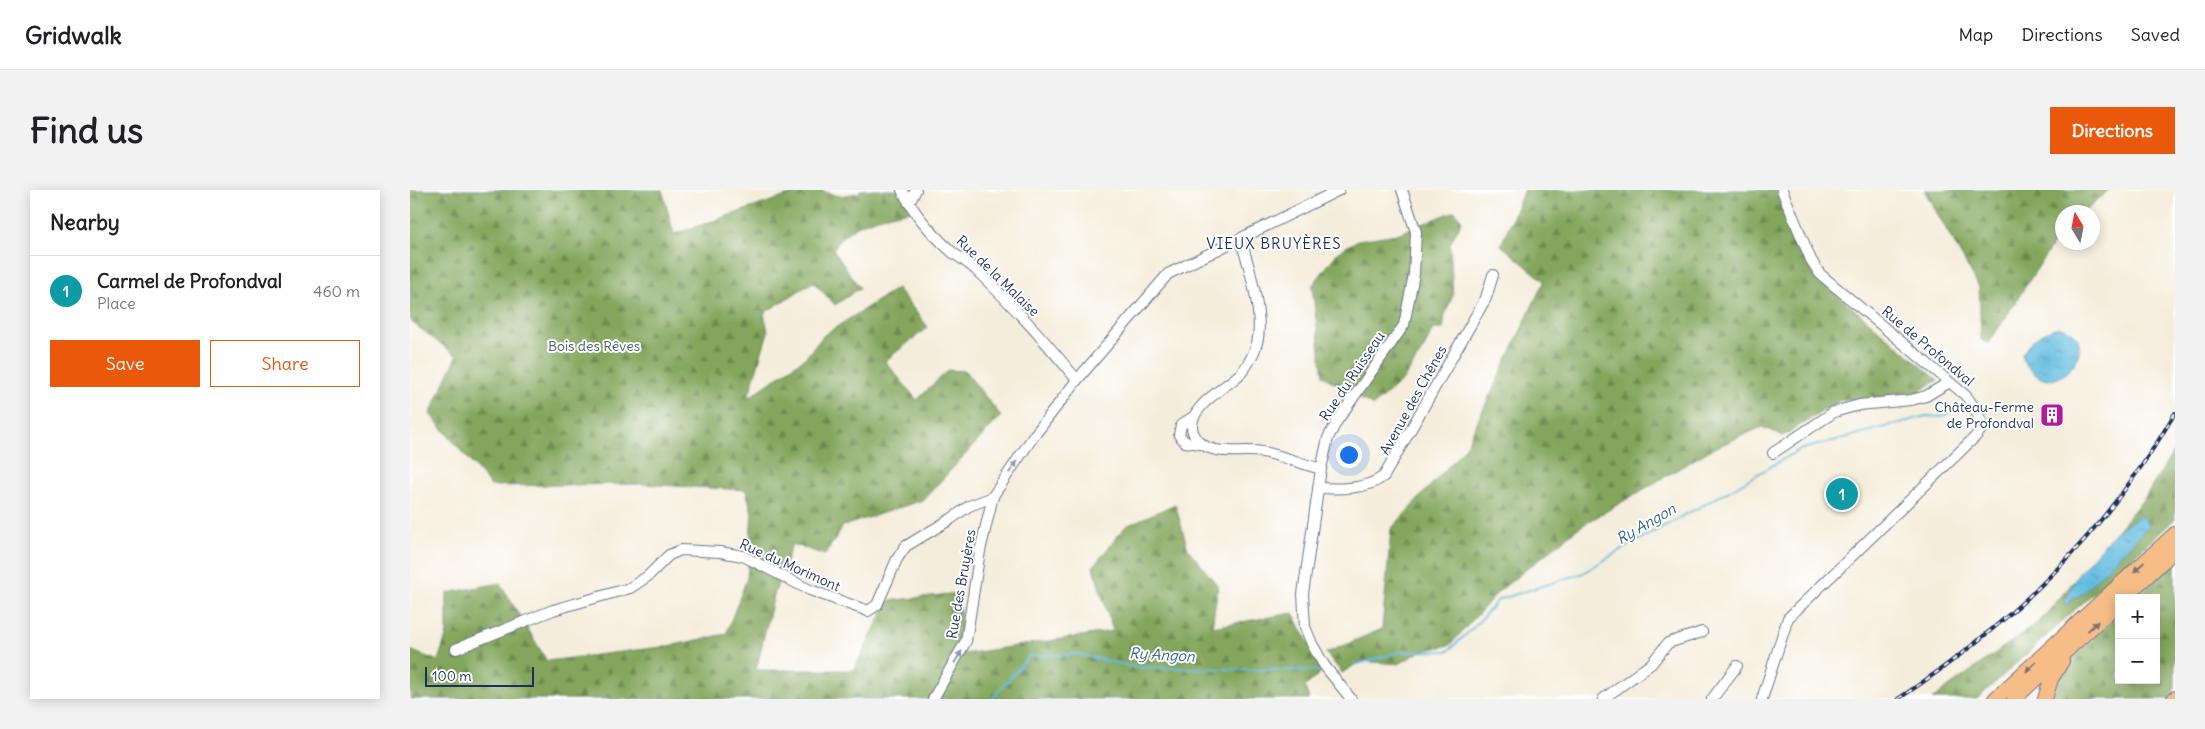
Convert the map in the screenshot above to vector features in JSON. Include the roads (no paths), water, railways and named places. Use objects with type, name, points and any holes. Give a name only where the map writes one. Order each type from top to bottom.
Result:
[{"type":"highway","points":[[1995,699],[2175,534]]},
{"type":"highway","points":[[2128,594],[2175,550]]},
{"type":"highway","points":[[2014,699],[2115,606]]},
{"type":"highway","points":[[2045,699],[2051,679],[2067,650]]},
{"type":"street","name":"Rue de la Malaise","points":[[902,190],[909,203],[952,251],[975,269],[1077,380]]},
{"type":"street","points":[[909,203],[916,190]]},
{"type":"street","name":"Rue des Bruyères","points":[[933,699],[966,640],[980,551],[993,497],[1033,436],[1077,380],[1165,276],[1339,190]]},
{"type":"street","name":"Rue du Ruisseau","points":[[1351,699],[1324,664],[1308,635],[1302,604],[1318,488],[1328,438],[1337,421],[1404,324],[1414,274],[1416,232],[1402,190]]},
{"type":"street","name":"Rue de Profondval","points":[[1762,699],[1788,618],[1984,426],[1970,401],[1820,274],[1811,260],[1782,190]]},
{"type":"street","points":[[1240,239],[1258,310],[1257,342],[1249,363],[1240,374],[1200,407],[1193,417],[1181,425],[1179,435],[1185,442],[1201,444],[1214,449],[1263,452],[1321,469]]},
{"type":"street","name":"Avenue des Chênes","points":[[1318,488],[1368,485],[1384,476],[1486,298],[1493,276]]},
{"type":"street","points":[[1773,453],[1834,412],[1859,405],[1911,400],[1926,396],[1948,383]]},
{"type":"street","points":[[1193,417],[1193,431],[1201,444]]},
{"type":"street","name":"Rue du Morimont","points":[[456,649],[553,610],[630,588],[648,576],[669,555],[681,550],[720,552],[742,556],[810,590],[850,607],[868,611],[877,605],[897,559],[906,546],[969,506],[993,497]]},
{"type":"street","points":[[1603,699],[1651,664],[1668,643],[1702,632]]},
{"type":"street","points":[[1712,699],[1737,666]]},
{"type":"water","points":[[2059,327],[2072,332],[2079,341],[2079,352],[2075,363],[2067,372],[2057,378],[2046,379],[2035,374],[2030,369],[2022,355],[2037,337]]},
{"type":"water","points":[[2141,515],[2149,526],[2083,593],[2063,606],[2078,574],[2116,531]]},
{"type":"waterway","name":"Ry Angon","points":[[1354,665],[1399,652],[1448,651],[1475,626],[1498,600],[1583,573],[1799,450],[1926,416],[1940,417],[1959,409]]},
{"type":"waterway","name":"Ry Angon","points":[[992,699],[1029,656],[1078,654],[1134,667],[1322,671]]},
{"type":"railway","points":[[1898,699],[1980,639],[2054,573],[2118,498],[2148,457],[2175,413]]},
{"type":"place","name":"Château-Ferme de Profondval","points":[[2052,415]]},
{"type":"place","name":"Carmel de Profondval","points":[[1842,494]]},
{"type":"district","name":"VIEUX BRUYÈRES","points":[[1274,244]]},
{"type":"park label","name":"Bois des Rêves","points":[[594,346]]}]
